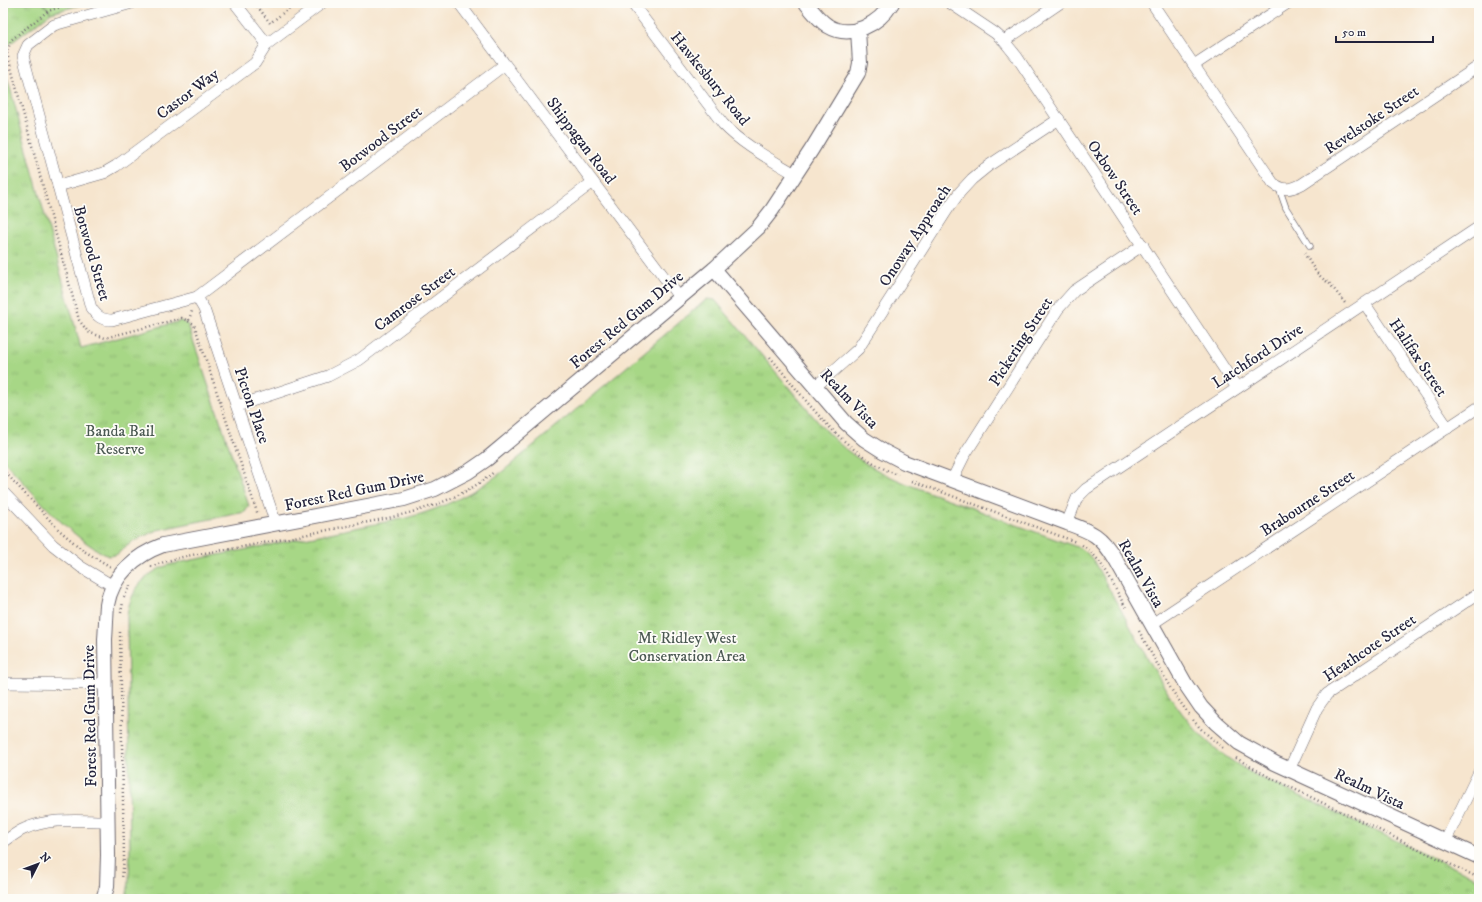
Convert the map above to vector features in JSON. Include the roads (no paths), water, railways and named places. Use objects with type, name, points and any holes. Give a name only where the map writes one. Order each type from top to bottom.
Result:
[{"type":"street","name":"Botwood Street","points":[[132,3],[54,25],[28,45],[23,56],[91,308],[100,319],[112,320],[196,297],[504,65]]},
{"type":"street","points":[[236,3],[267,44]]},
{"type":"street","name":"Castor Way","points":[[58,186],[104,173],[116,166],[254,63],[267,44],[322,3]]},
{"type":"street","name":"Shippagan Road","points":[[458,3],[679,297]]},
{"type":"street","name":"Hawkesbury Road","points":[[632,3],[727,127],[740,139],[795,174]]},
{"type":"street","points":[[806,3],[828,26],[840,30],[858,30],[875,22],[884,14],[892,3]]},
{"type":"street","name":"Oxbow Street","points":[[950,3],[981,23],[1004,41],[1017,57],[1237,388]]},
{"type":"street","points":[[1004,41],[1060,3]]},
{"type":"street","points":[[1152,3],[1273,183],[1279,188]]},
{"type":"street","points":[[1194,65],[1288,3]]},
{"type":"street","name":"Forest Red Gum Drive","points":[[103,899],[107,887],[108,821],[105,639],[107,604],[113,586],[121,574],[136,559],[148,550],[164,545],[404,499],[435,490],[468,472],[487,459],[714,269],[758,228],[772,210],[858,73],[860,63],[858,30]]},
{"type":"street","name":"Revelstoke Street","points":[[1279,188],[1286,190],[1293,189],[1302,184],[1479,66]]},
{"type":"street","name":"Onoway Approach","points":[[815,387],[858,348],[949,207],[972,179],[988,166],[1058,119]]},
{"type":"street","name":"Camrose Street","points":[[237,406],[328,376],[359,360],[593,182]]},
{"type":"street","name":"Latchford Drive","points":[[1067,523],[1080,493],[1479,227]]},
{"type":"street","name":"Pickering Street","points":[[952,480],[964,456],[1058,309],[1074,291],[1142,245]]},
{"type":"street","name":"Realm Vista","points":[[714,269],[846,423],[864,439],[904,462],[1091,532],[1100,538],[1109,548],[1186,685],[1206,712],[1239,743],[1289,770],[1479,857]]},
{"type":"street","name":"Picton Place","points":[[196,297],[204,309],[276,524]]},
{"type":"street","name":"Halifax Street","points":[[1365,304],[1448,428]]},
{"type":"street","name":"Brabourne Street","points":[[1152,624],[1479,407]]},
{"type":"street","points":[[3,492],[53,545],[81,566],[113,586]]},
{"type":"street","name":"Heathcote Street","points":[[1289,770],[1317,708],[1327,694],[1479,593]]},
{"type":"street","points":[[3,683],[105,684]]},
{"type":"street","points":[[1445,842],[1479,772]]},
{"type":"street","points":[[3,842],[23,829],[52,821],[108,821]]},
{"type":"lane","points":[[1279,188],[1286,208],[1310,246]]},
{"type":"park label","name":"Banda Bail Reserve","points":[[120,439]]},
{"type":"park label","name":"Mt Ridley West Conservation Area","points":[[687,646]]}]
